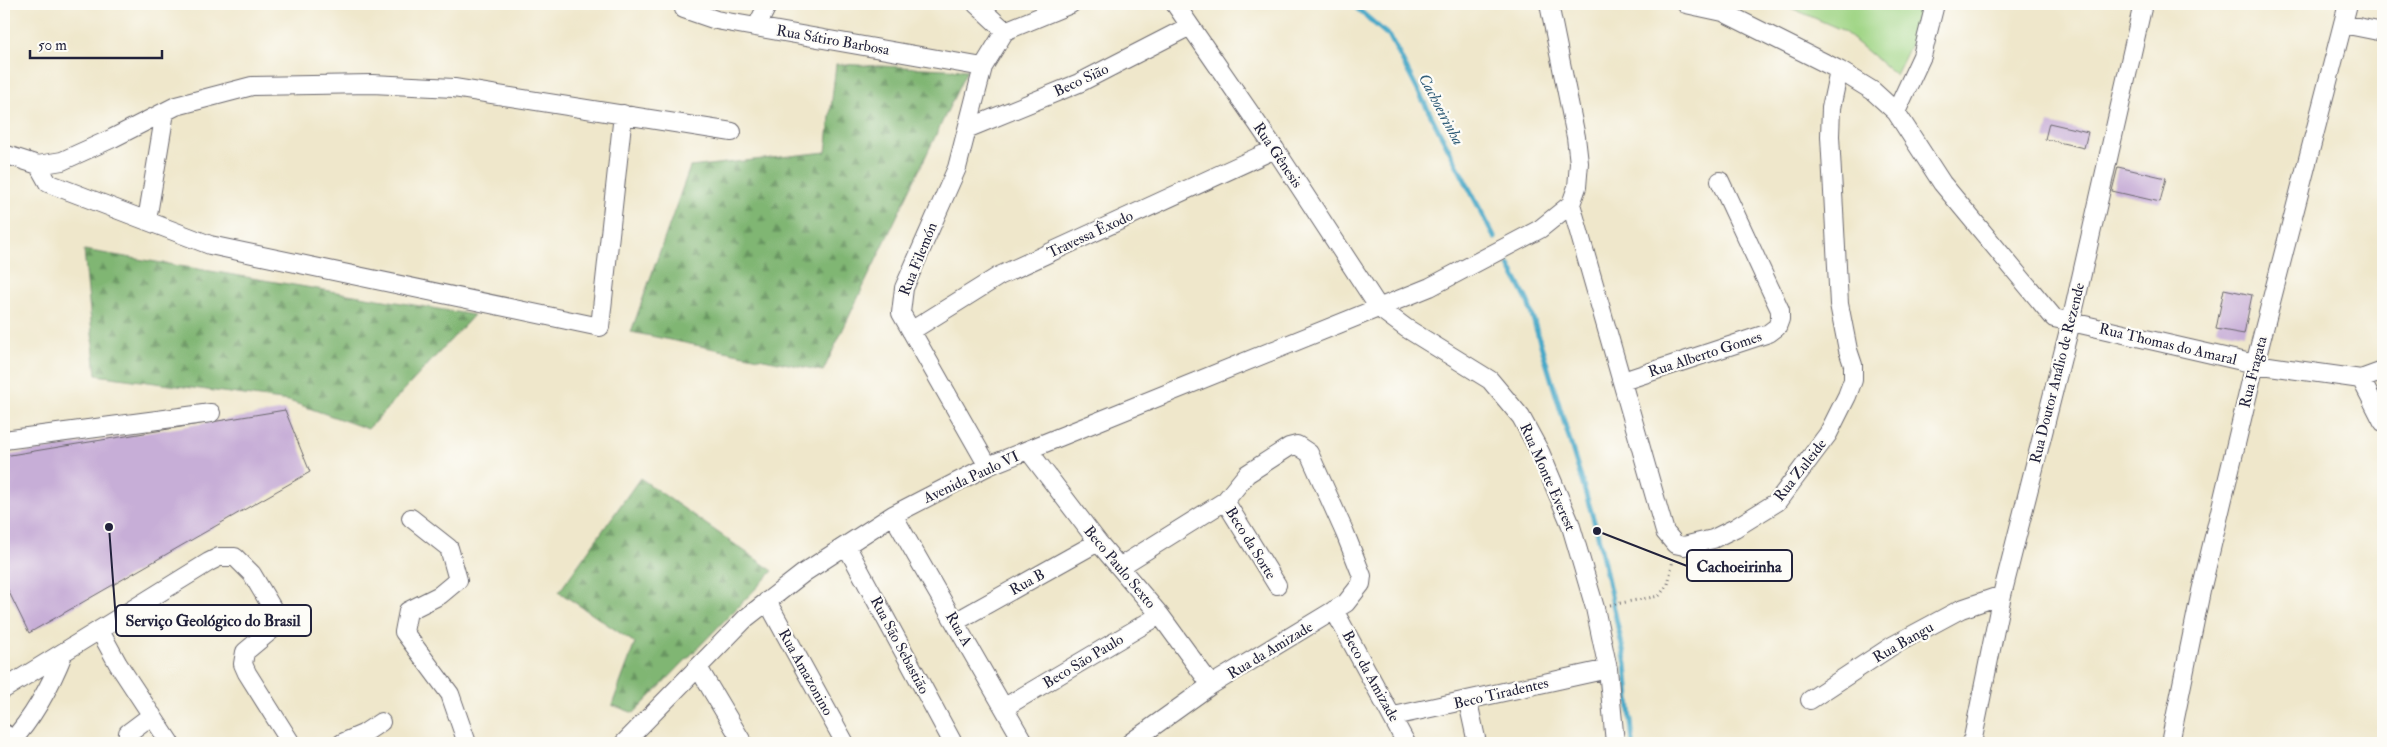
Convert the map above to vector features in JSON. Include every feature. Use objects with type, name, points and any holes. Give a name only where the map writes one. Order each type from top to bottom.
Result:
[{"type":"main road","points":[[4,736],[10,743]]},
{"type":"street","points":[[757,26],[768,4]]},
{"type":"street","points":[[976,4],[1005,31],[1071,4]]},
{"type":"street","name":"Rua Gênesis","points":[[1175,4],[1275,149],[1380,308]]},
{"type":"street","points":[[1549,4],[1578,154],[1577,187],[1571,204],[1623,381],[1642,459],[1665,532],[1675,544]]},
{"type":"street","name":"Rua Thomas do Amaral","points":[[1686,4],[1725,8],[1839,70],[1873,91],[1896,112],[1942,183],[2054,318],[2255,364],[2361,379],[2383,372]]},
{"type":"street","points":[[1896,112],[1922,56],[1935,4]]},
{"type":"street","name":"Rua Doutor Análio de Rezende","points":[[1972,743],[2002,595],[2071,322],[2143,4]]},
{"type":"street","name":"Rua Fragata","points":[[2170,743],[2201,591],[2255,364],[2348,4]]},
{"type":"street","name":"Rua Sátiro Barbosa","points":[[684,10],[716,20],[983,67]]},
{"type":"street","points":[[2343,24],[2383,32]]},
{"type":"street","name":"Beco Sião","points":[[969,128],[1079,83],[1190,26]]},
{"type":"street","name":"Rua Filemón","points":[[988,466],[901,313],[904,288],[957,168],[969,128],[983,67],[1005,31]]},
{"type":"street","name":"Rua Zuleide","points":[[1675,544],[1684,546],[1713,539],[1777,502],[1828,434],[1853,380],[1853,365],[1848,350],[1839,304],[1830,136],[1830,108],[1839,70]]},
{"type":"street","points":[[4,154],[38,165],[62,161],[176,106],[252,86],[372,84],[454,88],[732,132]]},
{"type":"street","points":[[147,220],[165,112]]},
{"type":"street","points":[[38,165],[48,182],[210,245],[600,327],[623,114]]},
{"type":"street","name":"Travessa Êxodo","points":[[911,331],[999,276],[1275,149]]},
{"type":"street","name":"Rua Alberto Gomes","points":[[1623,381],[1769,333],[1777,326],[1780,319],[1780,310],[1720,181]]},
{"type":"street","name":"Avenida Paulo VI","points":[[624,743],[746,618],[805,572],[847,547],[893,515],[988,466],[1430,287],[1540,228],[1571,204]]},
{"type":"street","name":"Rua Monte Everest","points":[[1380,308],[1406,328],[1490,380],[1521,418],[1540,452],[1570,523],[1595,608],[1608,669],[1615,743]]},
{"type":"street","points":[[2361,379],[2383,422]]},
{"type":"street","points":[[4,440],[211,413]]},
{"type":"street","name":"Rua da Amizade","points":[[1130,743],[1211,685],[1346,603],[1361,584],[1362,576],[1345,533],[1309,453],[1300,446],[1289,447],[1247,474],[1225,501]]},
{"type":"street","name":"Beco Paulo Sexto","points":[[1028,450],[1098,542],[1121,566],[1160,615],[1211,685]]},
{"type":"street","points":[[1121,566],[1225,501]]},
{"type":"street","name":"Beco da Sorte","points":[[1225,501],[1277,585]]},
{"type":"street","name":"Rua A","points":[[893,515],[1024,743]]},
{"type":"street","points":[[411,518],[449,548],[458,580],[440,595],[408,611],[404,632],[450,694],[467,743]]},
{"type":"street","name":"Rua B","points":[[955,622],[1098,542]]},
{"type":"street","name":"Rua São Sebastião","points":[[847,547],[953,743]]},
{"type":"street","points":[[4,689],[209,562],[228,556],[240,560],[274,608],[277,616],[275,627],[245,652],[243,664],[246,673],[291,743]]},
{"type":"street","name":"Rua Bangu","points":[[1810,700],[1892,646],[1961,609],[2002,595]]},
{"type":"street","name":"Rua Amazonino","points":[[767,601],[844,743]]},
{"type":"street","name":"Beco da Amizade","points":[[1334,610],[1394,716],[1406,743]]},
{"type":"street","name":"Beco São Paulo","points":[[1005,707],[1160,615]]},
{"type":"street","points":[[100,631],[118,664],[170,743]]},
{"type":"street","points":[[10,743],[21,731],[44,695],[64,652]]},
{"type":"street","points":[[699,668],[743,743]]},
{"type":"street","name":"Beco Tiradentes","points":[[1394,716],[1468,702],[1608,669]]},
{"type":"street","points":[[1468,702],[1477,743]]},
{"type":"street","points":[[127,743],[128,733],[152,714]]},
{"type":"street","points":[[342,743],[363,734],[381,722]]},
{"type":"path","points":[[1615,604],[1659,596],[1668,584],[1675,544]]},
{"type":"green space","points":[[1782,4],[1923,4],[1915,36],[1896,75],[1842,30]]},
{"type":"green space","points":[[836,64],[967,70],[823,371],[631,332],[690,167],[826,152]]},
{"type":"green space","points":[[84,250],[474,315],[368,429],[289,401],[96,375]]},
{"type":"green space","points":[[640,478],[773,571],[634,713],[612,705],[635,643],[559,592]]},
{"type":"building","points":[[2049,123],[2088,132],[2084,148],[2045,139]]},
{"type":"building","points":[[2118,167],[2166,178],[2160,202],[2112,191]]},
{"type":"building","points":[[2224,289],[2252,295],[2244,334],[2216,329]]},
{"type":"building","points":[[285,410],[310,472],[29,633],[4,582],[4,456]]},
{"type":"waterway","name":"Cachoeirinha","points":[[1352,4],[1390,37],[1495,238]]},
{"type":"waterway","name":"Cachoeirinha","points":[[1509,265],[1528,302],[1597,531],[1626,664],[1633,743]]},
{"type":"place","name":"Serviço Geológico do Brasil","points":[[109,527]]},
{"type":"place","name":"Cachoeirinha","points":[[1597,531]]}]
